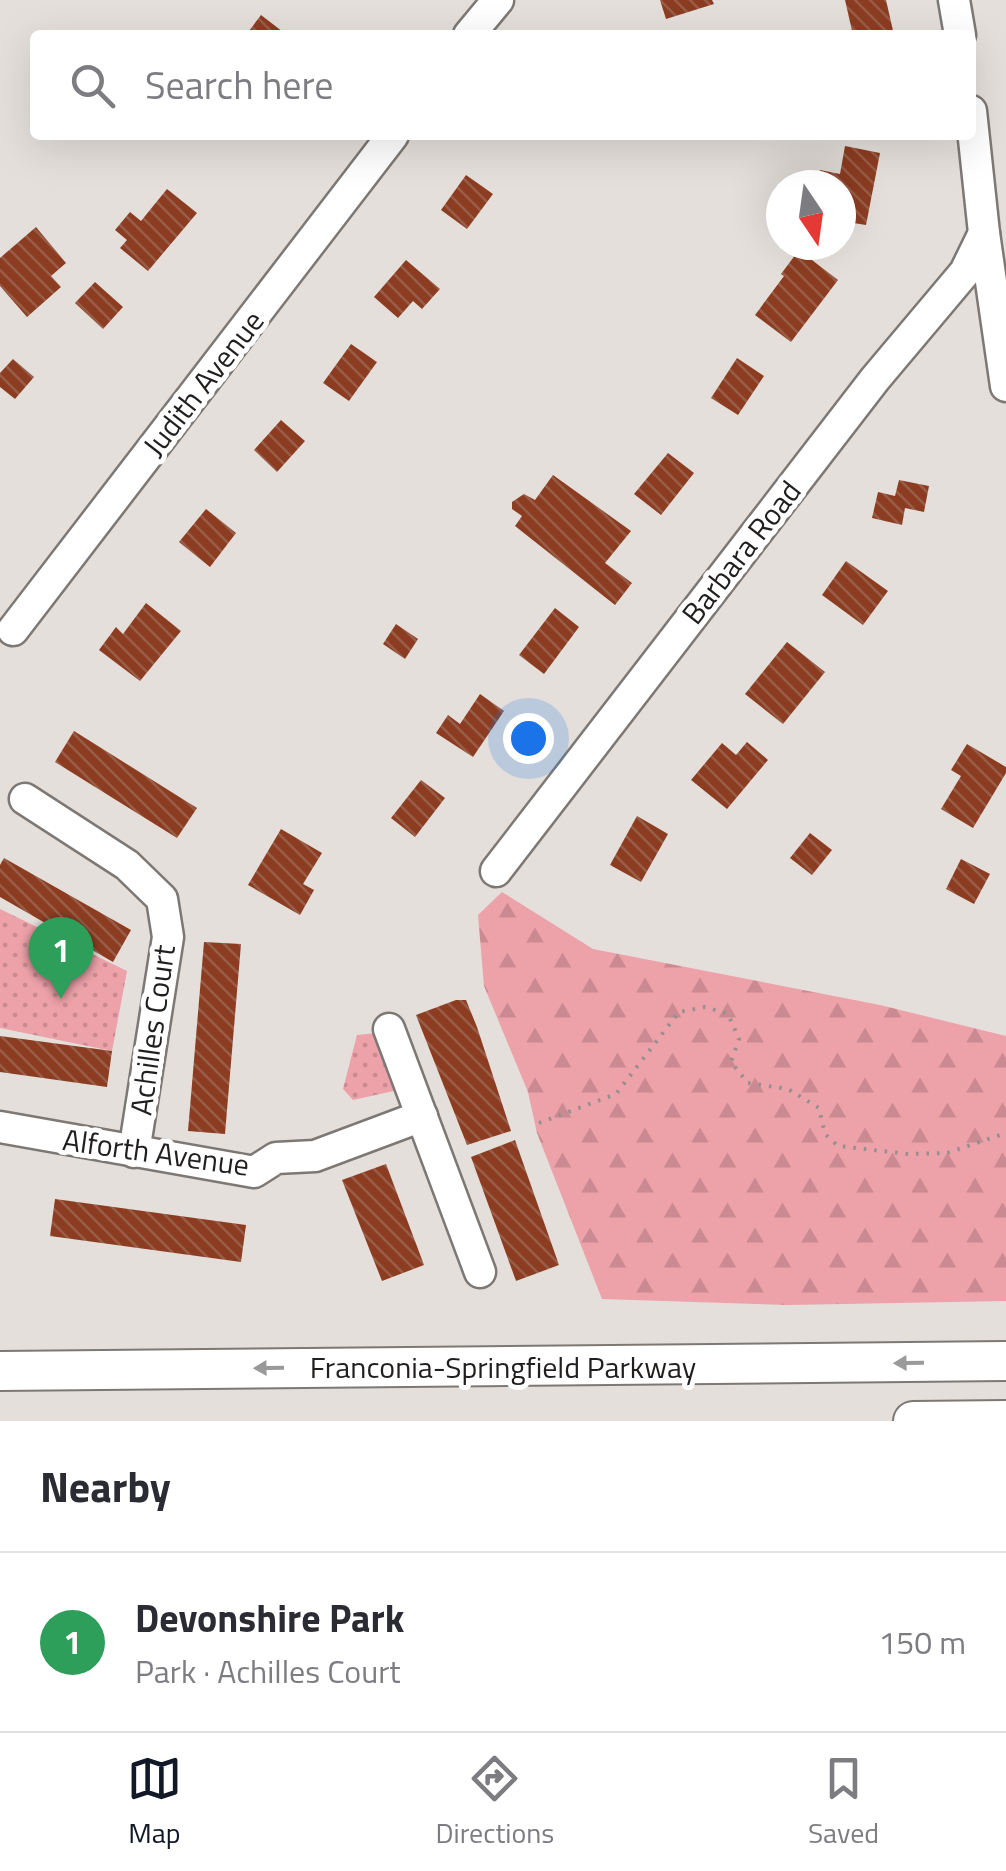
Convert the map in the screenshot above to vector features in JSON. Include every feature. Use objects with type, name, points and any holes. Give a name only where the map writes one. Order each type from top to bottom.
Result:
[{"type":"main road","name":"Franconia-Springfield Parkway","points":[[0,1371],[1006,1362]]},
{"type":"main road","points":[[912,1421],[1006,1420]]},
{"type":"street","points":[[473,30],[498,0]]},
{"type":"street","points":[[954,0],[959,30]]},
{"type":"street","name":"Judith Avenue","points":[[13,630],[389,140]]},
{"type":"street","points":[[974,140],[1006,386]]},
{"type":"street","name":"Barbara Road","points":[[496,871],[875,379],[965,272],[984,233]]},
{"type":"street","name":"Achilles Court","points":[[25,799],[127,864],[162,899],[168,937],[134,1152]]},
{"type":"street","points":[[389,1029],[480,1272]]},
{"type":"street","name":"Alforth Avenue","points":[[0,1127],[254,1172],[276,1158],[315,1156],[422,1116]]},
{"type":"path","points":[[540,1123],[616,1094],[679,1012],[705,1007],[728,1014],[740,1039],[731,1062],[748,1082],[788,1089],[819,1108],[824,1134],[838,1146],[908,1154],[946,1153],[1006,1133]]},
{"type":"green space","points":[[502,892],[593,949],[880,1005],[1006,1036],[1006,1301],[788,1305],[602,1299],[537,1133],[528,1092],[484,986],[478,915]]},
{"type":"green space","points":[[0,909],[127,971],[112,1051],[0,1028]]},
{"type":"green space","points":[[377,1033],[398,1090],[353,1100],[343,1089],[357,1035]]},
{"type":"building","points":[[660,0],[712,0],[714,4],[666,19]]},
{"type":"building","points":[[845,0],[886,0],[893,30],[852,30]]},
{"type":"building","points":[[261,15],[280,30],[250,30]]},
{"type":"building","points":[[845,146],[880,153],[866,225],[856,223],[856,170],[841,170]]},
{"type":"building","points":[[466,175],[493,194],[467,229],[441,210]]},
{"type":"building","points":[[167,189],[197,213],[148,271],[120,248],[127,240],[115,230],[130,212],[141,221]]},
{"type":"building","points":[[36,227],[66,263],[51,276],[61,287],[27,317],[0,286],[0,258]]},
{"type":"building","points":[[406,260],[440,289],[422,309],[413,301],[398,318],[374,297]]},
{"type":"building","points":[[792,260],[812,260],[838,280],[791,342],[755,315],[784,276],[781,274]]},
{"type":"building","points":[[95,282],[123,307],[103,329],[75,303]]},
{"type":"building","points":[[351,344],[377,362],[349,401],[323,383]]},
{"type":"building","points":[[737,358],[764,376],[738,415],[711,398]]},
{"type":"building","points":[[13,359],[34,377],[15,399],[0,387],[0,373]]},
{"type":"building","points":[[281,420],[305,441],[277,472],[254,450]]},
{"type":"building","points":[[668,453],[694,473],[661,515],[634,494]]},
{"type":"building","points":[[553,475],[631,531],[605,563],[632,583],[615,605],[515,526],[522,516],[512,509],[512,502],[524,494],[535,500]]},
{"type":"building","points":[[899,480],[929,486],[924,512],[905,508],[902,525],[872,518],[878,492],[895,496]]},
{"type":"building","points":[[206,509],[236,533],[210,567],[179,542]]},
{"type":"building","points":[[846,561],[888,591],[863,625],[822,595]]},
{"type":"building","points":[[146,603],[181,631],[140,681],[99,650],[116,627],[123,634]]},
{"type":"building","points":[[555,608],[579,627],[544,674],[519,655]]},
{"type":"building","points":[[396,624],[418,639],[405,659],[383,644]]},
{"type":"building","points":[[787,642],[825,672],[783,724],[745,694]]},
{"type":"building","points":[[480,694],[504,711],[473,757],[436,733],[448,715],[460,724]]},
{"type":"building","points":[[74,731],[197,808],[177,838],[55,762]]},
{"type":"building","points":[[747,742],[768,760],[727,809],[691,780],[722,743],[736,755]]},
{"type":"building","points":[[967,744],[1006,767],[973,828],[941,809],[961,776],[951,770]]},
{"type":"building","points":[[421,780],[445,798],[415,837],[391,818]]},
{"type":"building","points":[[637,816],[668,834],[641,882],[610,865]]},
{"type":"building","points":[[281,829],[322,853],[303,884],[314,890],[300,915],[248,885]]},
{"type":"building","points":[[810,833],[832,850],[812,875],[790,858]]},
{"type":"building","points":[[4,858],[131,930],[113,962],[0,897],[0,865]]},
{"type":"building","points":[[961,859],[990,874],[974,904],[946,889]]},
{"type":"building","points":[[204,942],[241,944],[225,1134],[188,1131]]},
{"type":"building","points":[[466,1000],[511,1131],[467,1145],[416,1015]]},
{"type":"building","points":[[0,1036],[112,1051],[107,1087],[0,1072]]},
{"type":"building","points":[[515,1140],[559,1265],[516,1281],[471,1157]]},
{"type":"building","points":[[386,1164],[424,1265],[382,1281],[342,1180]]},
{"type":"building","points":[[55,1199],[246,1225],[241,1262],[50,1236]]},
{"type":"place","name":"Devonshire Park","points":[[61,999]]}]
